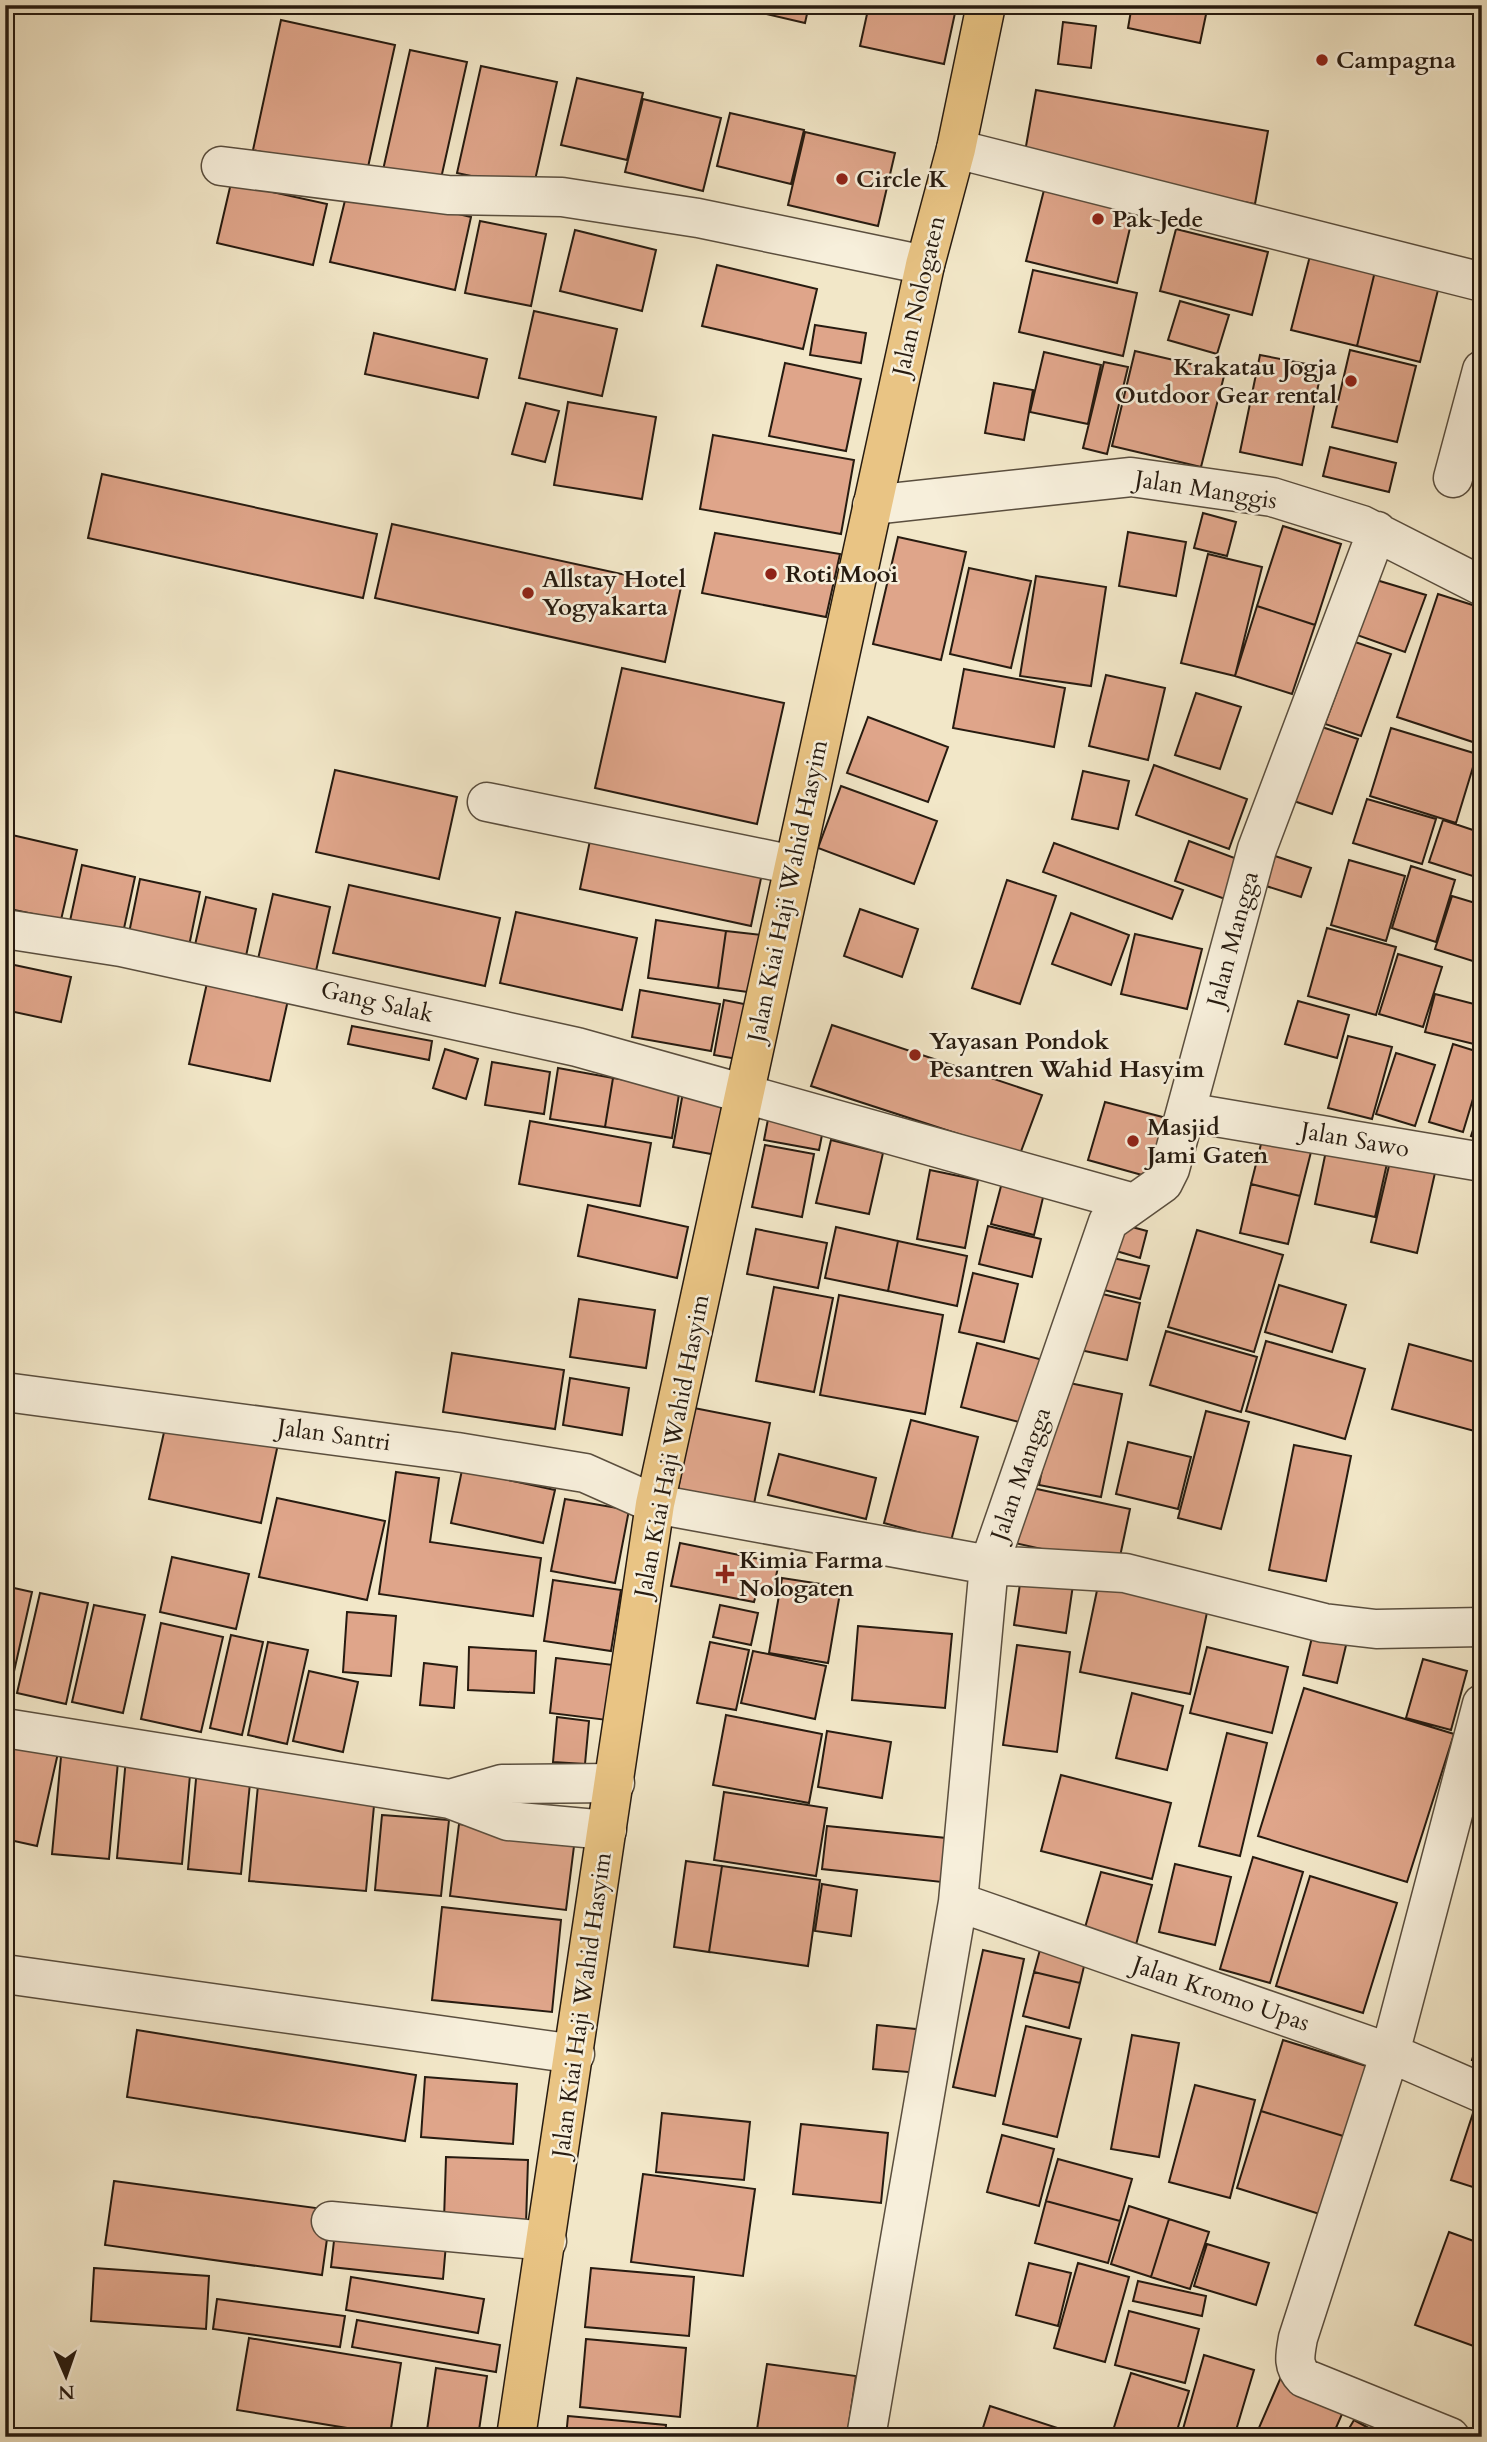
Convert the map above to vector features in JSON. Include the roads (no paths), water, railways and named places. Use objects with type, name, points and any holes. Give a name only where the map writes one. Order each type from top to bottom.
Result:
[{"type":"main road","name":"Jalan Nologaten","points":[[872,505],[925,265],[956,149],[986,5]]},
{"type":"main road","name":"Jalan Kiai Haji Wahid Hasyim","points":[[516,2437],[655,1504],[872,505]]},
{"type":"street","points":[[956,149],[1482,282]]},
{"type":"street","points":[[221,166],[447,195],[562,197],[698,218],[925,265]]},
{"type":"street","points":[[1453,478],[1482,370]]},
{"type":"street","name":"Jalan Manggis","points":[[872,505],[1131,477],[1272,498],[1377,531],[1482,586]]},
{"type":"street","name":"Jalan Mangga","points":[[866,2437],[958,1902],[989,1565],[1108,1222],[1163,1183],[1171,1169],[1257,849],[1377,531]]},
{"type":"street","points":[[525,788],[796,854]]},
{"type":"street","points":[[487,802],[796,854]]},
{"type":"street","name":"Gang Salak","points":[[5,929],[121,947],[577,1047],[1135,1203]]},
{"type":"street","name":"Jalan Sawo","points":[[1186,1112],[1482,1162]]},
{"type":"street","name":"Jalan Santri","points":[[5,1392],[457,1452],[585,1473],[655,1504],[989,1565],[1125,1573],[1324,1623],[1376,1629],[1482,1627]]},
{"type":"street","points":[[1450,2437],[1304,2378],[1297,2371],[1294,2360],[1298,2338],[1390,2053],[1482,1703]]},
{"type":"street","points":[[5,1728],[450,1799],[508,1821],[607,1830]]},
{"type":"street","points":[[450,1799],[502,1784],[615,1783]]},
{"type":"street","name":"Jalan Kromo Upas","points":[[958,1902],[1390,2053],[1482,2093]]},
{"type":"street","points":[[5,1974],[575,2054]]},
{"type":"street","points":[[331,2221],[547,2241]]},
{"type":"place","name":"Campagna","points":[[1322,60]]},
{"type":"place","name":"Circle K","points":[[842,179]]},
{"type":"place","name":"Pak Jede","points":[[1098,219]]},
{"type":"place","name":"Krakatau Jogja Outdoor Gear rental","points":[[1351,381]]},
{"type":"place","name":"Roti Mooi","points":[[771,574]]},
{"type":"place","name":"Allstay Hotel Yogyakarta","points":[[528,593]]},
{"type":"place","name":"Yayasan Pondok Pesantren Wahid Hasyim","points":[[915,1055]]},
{"type":"place","name":"Masjid Jami Gaten","points":[[1133,1141]]},
{"type":"place","name":"Kimia Farma Nologaten","points":[[725,1574]]}]
